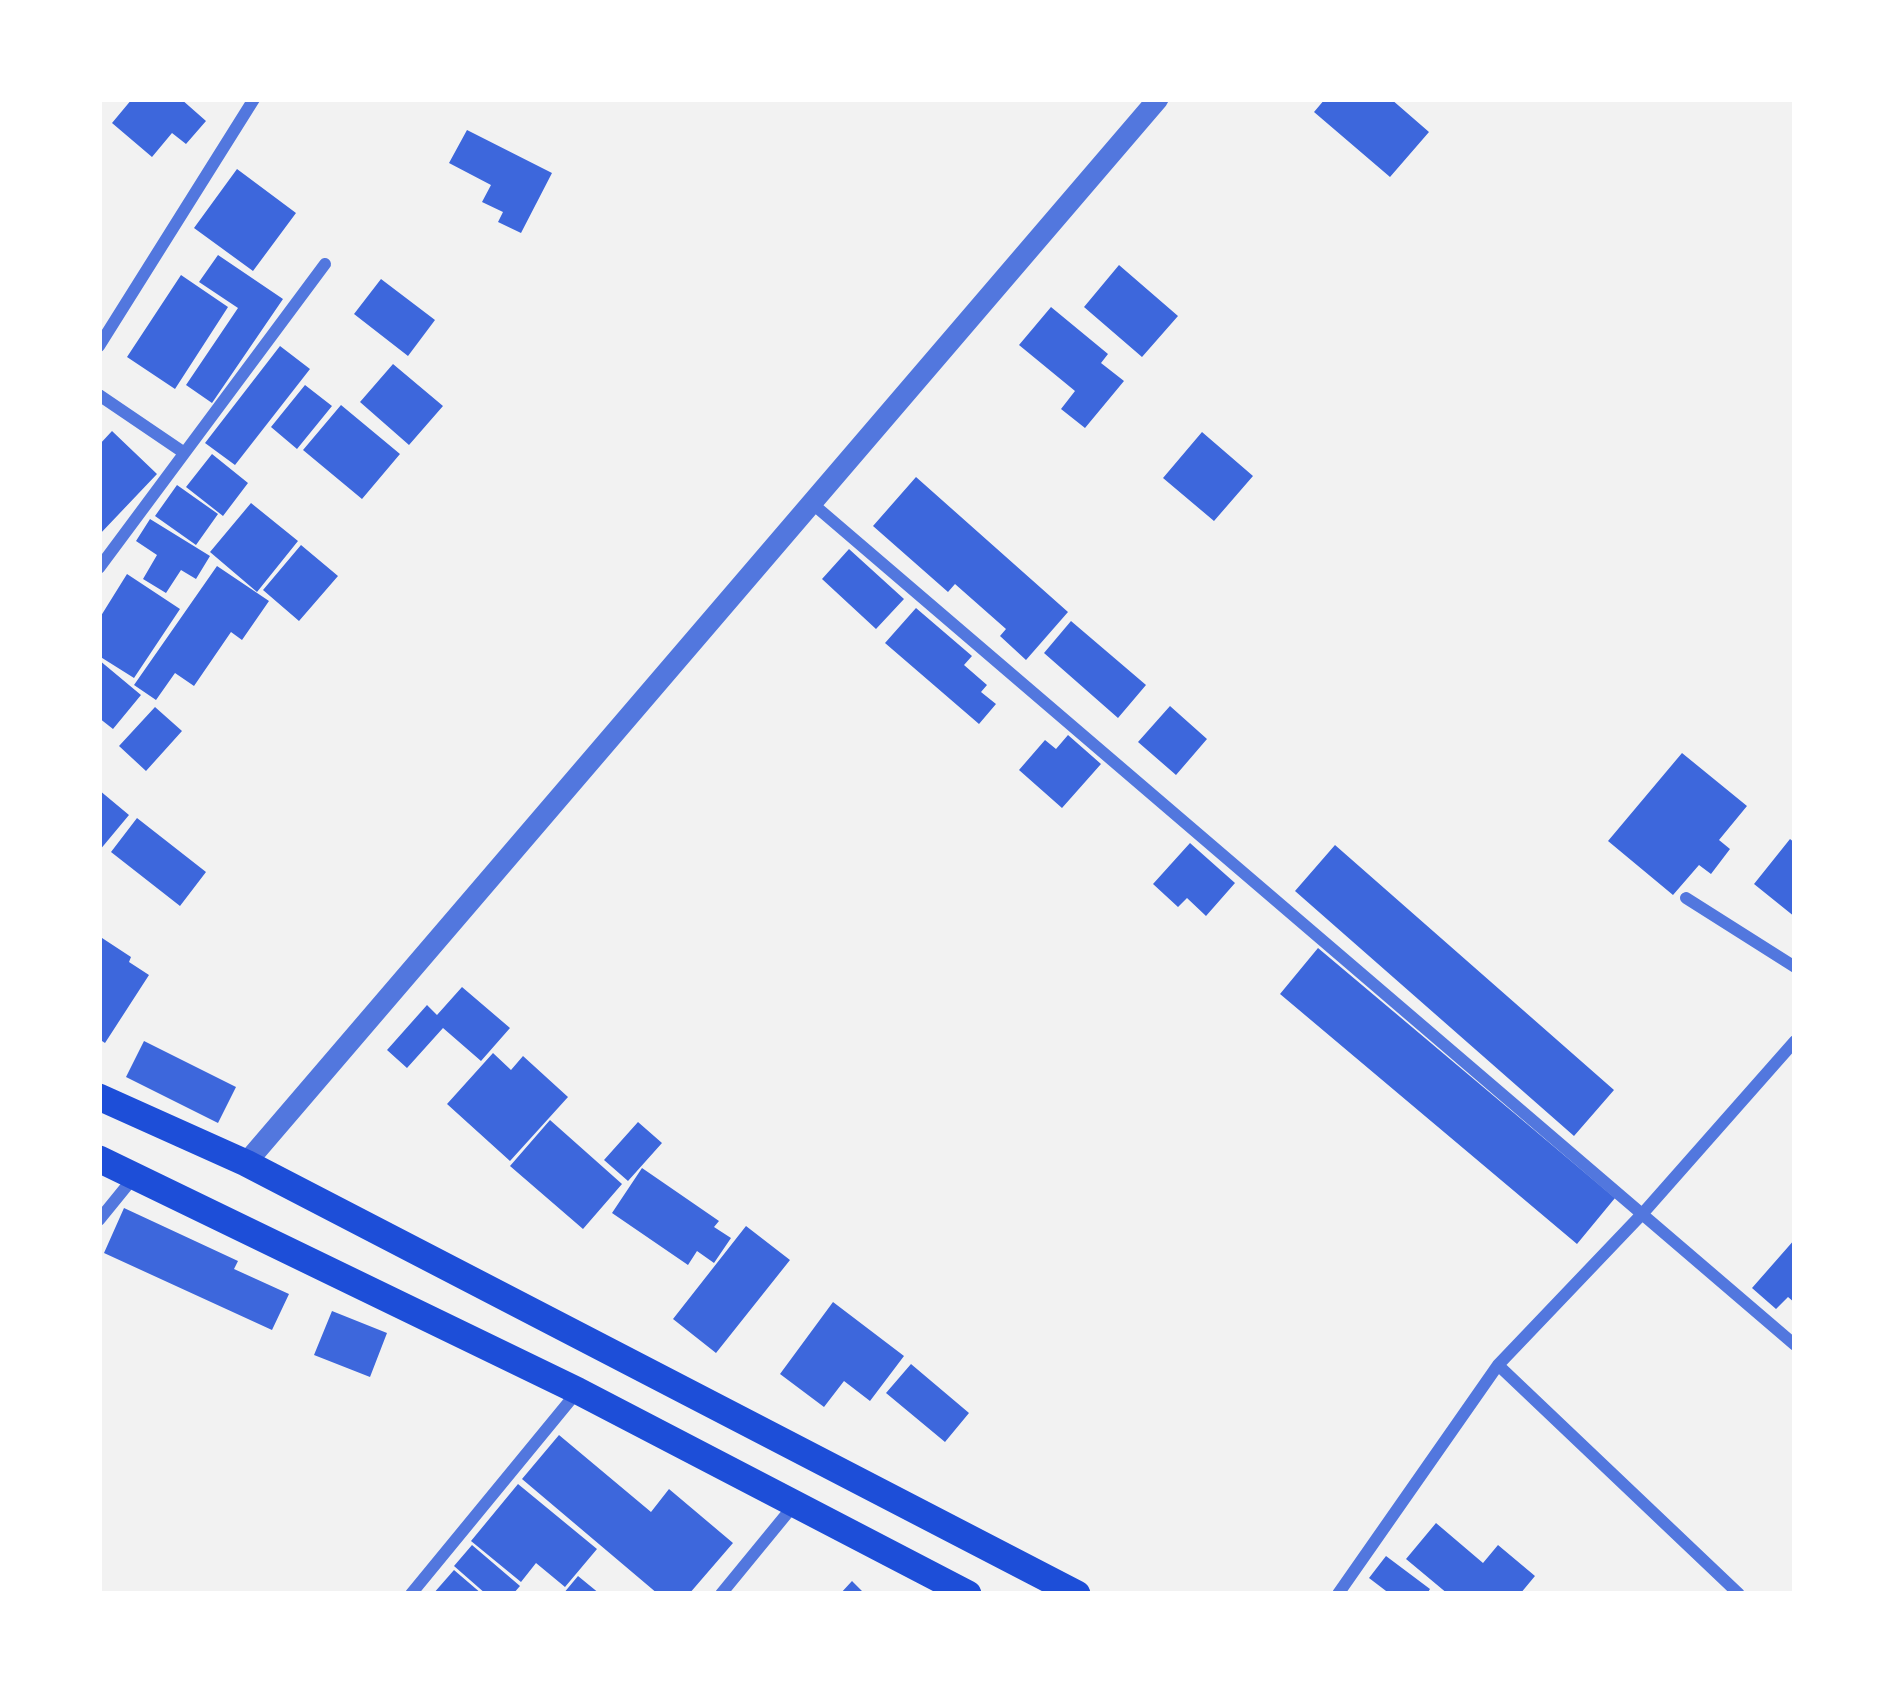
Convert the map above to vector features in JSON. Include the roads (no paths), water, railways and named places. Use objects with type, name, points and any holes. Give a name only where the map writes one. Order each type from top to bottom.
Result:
[{"type":"highway","points":[[99,1097],[246,1163],[1077,1594]]},
{"type":"highway","points":[[99,1159],[578,1391],[968,1594]]},
{"type":"street","points":[[99,346],[254,99]]},
{"type":"street","points":[[246,1163],[1159,99]]},
{"type":"street","points":[[99,568],[325,265]]},
{"type":"street","points":[[99,395],[183,452]]},
{"type":"street","points":[[814,505],[1795,1345]]},
{"type":"street","points":[[1686,898],[1795,967]]},
{"type":"street","points":[[1338,1594],[1498,1365],[1644,1212],[1795,1041]]},
{"type":"street","points":[[99,1220],[135,1177]]},
{"type":"street","points":[[1498,1365],[1738,1594]]},
{"type":"street","points":[[411,1594],[578,1391]]},
{"type":"street","points":[[721,1594],[795,1504]]}]
